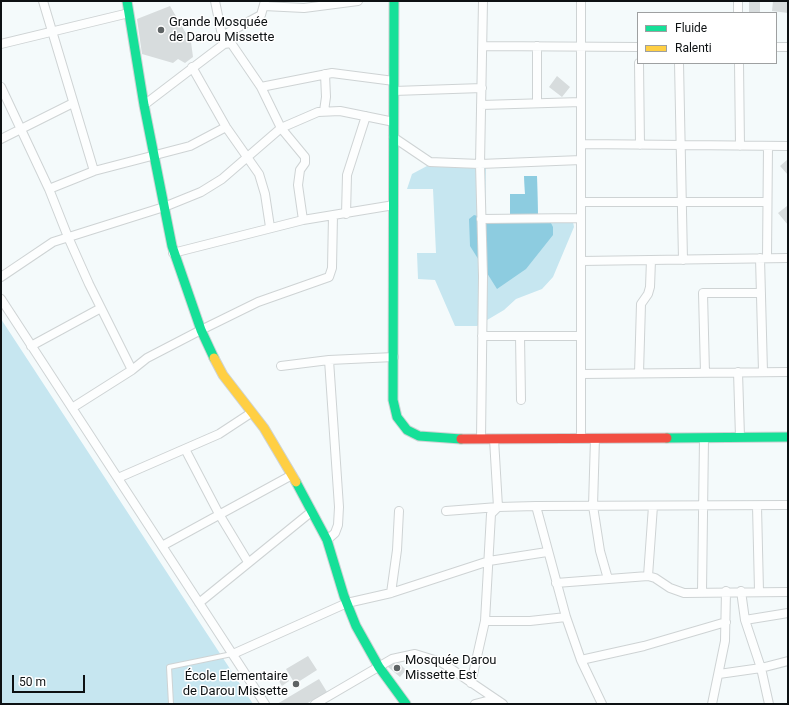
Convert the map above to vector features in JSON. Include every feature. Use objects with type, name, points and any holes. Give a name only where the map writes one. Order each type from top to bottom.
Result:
[{"type":"street","points":[[43,1],[51,32],[94,171]]},
{"type":"street","points":[[127,1],[144,105],[173,253],[201,330],[223,375],[264,428],[292,476],[327,540],[356,626],[379,667],[406,704]]},
{"type":"street","points":[[215,1],[224,44]]},
{"type":"street","points":[[222,36],[259,16],[262,13],[264,3],[304,8],[358,1]]},
{"type":"street","points":[[394,1],[394,408],[397,417],[407,430],[415,435],[430,438],[481,439],[788,437]]},
{"type":"street","points":[[481,439],[482,336],[480,164],[483,1]]},
{"type":"street","points":[[581,1],[581,438]]},
{"type":"street","points":[[738,1],[738,12]]},
{"type":"street","points":[[1,44],[129,13]]},
{"type":"street","points":[[144,105],[224,44],[232,44],[261,87],[282,128],[305,157],[305,163],[300,170],[298,185],[303,220]]},
{"type":"street","points":[[483,46],[637,47]]},
{"type":"street","points":[[537,46],[537,103]]},
{"type":"street","points":[[777,47],[788,47]]},
{"type":"street","points":[[639,64],[640,145]]},
{"type":"street","points":[[680,64],[683,260]]},
{"type":"street","points":[[739,64],[740,146]]},
{"type":"street","points":[[192,67],[226,127],[262,182],[270,227]]},
{"type":"street","points":[[261,87],[332,73],[394,86],[482,88]]},
{"type":"street","points":[[324,111],[326,97],[325,74]]},
{"type":"street","points":[[1,87],[49,190],[68,237],[132,370]]},
{"type":"street","points":[[481,105],[581,102]]},
{"type":"street","points":[[1,139],[22,130],[73,103]]},
{"type":"street","points":[[1,277],[22,264],[42,248],[68,237],[164,206],[201,192],[216,182],[282,128],[324,111],[340,111],[394,122]]},
{"type":"street","points":[[346,214],[347,175],[366,116]]},
{"type":"street","points":[[49,190],[94,171],[190,146],[226,127]]},
{"type":"street","points":[[393,137],[430,162],[480,164],[581,160]]},
{"type":"street","points":[[581,144],[788,146]]},
{"type":"street","points":[[763,372],[761,293],[767,202],[768,146]]},
{"type":"street","points":[[581,202],[767,202]]},
{"type":"street","points":[[173,253],[270,227],[394,205]]},
{"type":"street","points":[[72,408],[132,370],[147,358],[201,330],[258,302],[329,277],[332,268],[333,215]]},
{"type":"street","points":[[481,219],[581,218]]},
{"type":"street","points":[[581,261],[788,258]]},
{"type":"street","points":[[639,373],[641,304],[648,294],[650,287],[651,260]]},
{"type":"street","points":[[705,373],[703,293],[761,293]]},
{"type":"street","points":[[1,299],[265,704]]},
{"type":"street","points":[[31,346],[101,308]]},
{"type":"street","points":[[482,336],[581,336]]},
{"type":"street","points":[[520,336],[520,400]]},
{"type":"street","points":[[281,366],[329,360],[394,356]]},
{"type":"street","points":[[327,540],[335,533],[338,524],[339,507],[329,360]]},
{"type":"street","points":[[738,372],[740,438]]},
{"type":"street","points":[[581,374],[788,372]]},
{"type":"street","points":[[118,478],[219,434],[251,413]]},
{"type":"street","points":[[595,438],[593,506],[600,551],[608,579]]},
{"type":"street","points":[[702,592],[704,438]]},
{"type":"street","points":[[471,683],[485,621],[491,514],[498,507],[494,439]]},
{"type":"street","points":[[185,449],[219,514],[248,562]]},
{"type":"street","points":[[162,546],[292,476]]},
{"type":"street","points":[[536,506],[547,552],[566,617],[581,660],[602,704]]},
{"type":"street","points":[[446,512],[498,507],[536,506],[788,506]]},
{"type":"street","points":[[648,576],[653,506]]},
{"type":"street","points":[[757,506],[759,592]]},
{"type":"street","points":[[392,593],[397,550],[399,511]]},
{"type":"street","points":[[200,603],[248,562],[311,512]]},
{"type":"street","points":[[232,654],[347,603],[392,593],[489,561],[547,552]]},
{"type":"street","points":[[556,583],[648,576],[684,593],[726,591],[788,592]]},
{"type":"street","points":[[712,704],[725,641],[726,591]]},
{"type":"street","points":[[741,591],[745,620],[761,668],[769,704]]},
{"type":"street","points":[[745,620],[788,613]]},
{"type":"street","points":[[485,621],[530,621],[566,617]]},
{"type":"street","points":[[581,660],[644,646],[726,622]]},
{"type":"street","points":[[315,704],[398,656],[416,654],[441,662],[503,704]]},
{"type":"street","points":[[719,674],[761,668],[788,661]]},
{"type":"street","points":[[475,704],[494,699]]},
{"type":"lane","points":[[171,704],[169,667],[232,654]]},
{"type":"shaded area","points":[[427,166],[486,168],[485,218],[510,218],[510,194],[525,194],[524,176],[537,176],[538,215],[572,216],[574,227],[553,277],[542,289],[516,299],[504,310],[477,326],[455,326],[435,280],[418,279],[417,253],[436,253],[433,189],[407,189],[412,174]]},
{"type":"shaded area","points":[[1,319],[253,704],[1,704]]},
{"type":"water","points":[[524,176],[537,176],[538,215],[547,215],[553,227],[553,235],[526,269],[497,289],[470,246],[469,219],[474,215],[485,218],[510,218],[510,194],[525,194]]},
{"type":"building","points":[[749,1],[760,1],[760,12],[749,12]]},
{"type":"building","points":[[773,1],[788,1],[788,13],[772,11]]},
{"type":"building","name":"Grande Mosquée de Darou Missette","points":[[170,6],[191,42],[193,57],[185,63],[178,59],[173,63],[142,54],[137,19]]},
{"type":"building","points":[[557,76],[570,87],[562,97],[549,87]]},
{"type":"building","points":[[788,159],[788,175],[780,166]]},
{"type":"building","points":[[787,206],[788,207],[788,225],[778,213]]},
{"type":"building","points":[[308,656],[317,670],[295,684],[286,669]]},
{"type":"building","name":"Mosquée Darou Missette Est","points":[[396,660],[406,670],[400,677],[388,667]]},
{"type":"building","points":[[285,673],[289,681],[282,686],[277,678]]},
{"type":"building","points":[[319,679],[327,692],[306,704],[277,704]]},
{"type":"traffic: fast","points":[[127,1],[144,105],[172,246],[201,330],[214,358]]},
{"type":"traffic: fast","points":[[394,1],[393,400],[397,417],[407,430],[419,436],[461,439]]},
{"type":"traffic: fast","points":[[667,438],[788,437]]},
{"type":"traffic: fast","points":[[296,482],[327,540],[344,596],[356,626],[379,667],[406,704]]},
{"type":"traffic: slow","points":[[214,358],[223,375],[264,428],[296,482]]},
{"type":"traffic: jam","points":[[461,439],[667,438]]},
{"type":"place","name":"Grande Mosquée de Darou Missette","points":[[161,30]]},
{"type":"place","name":"Mosquée Darou Missette Est","points":[[397,668]]},
{"type":"place","name":"École Elementaire de Darou Missette","points":[[296,684]]}]
